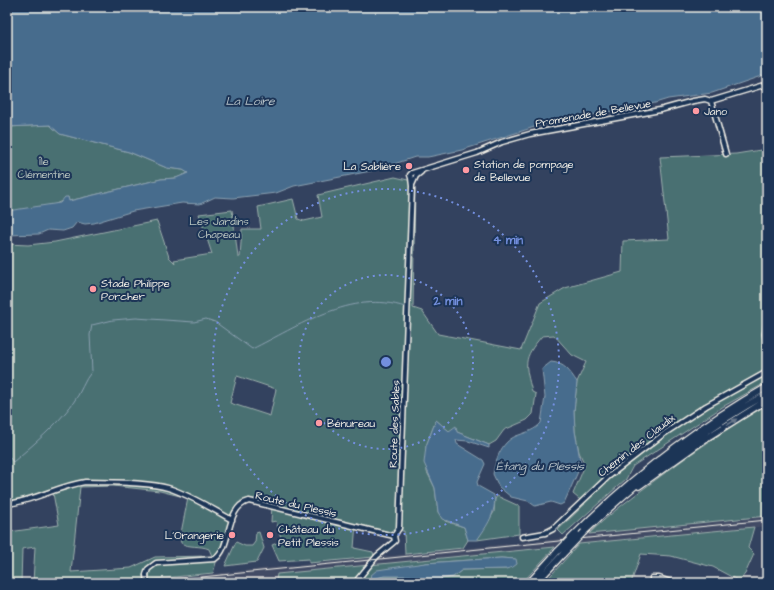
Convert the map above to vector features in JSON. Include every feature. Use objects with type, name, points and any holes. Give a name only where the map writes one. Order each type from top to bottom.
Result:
[{"type":"highway","points":[[536,583],[576,533],[625,487],[674,448],[725,412],[767,387]]},
{"type":"highway","points":[[529,583],[560,552],[631,489],[696,439],[767,394]]},
{"type":"highway","points":[[631,489],[634,490],[708,437],[767,400]]},
{"type":"street","name":"Promenade de Bellevue","points":[[414,176],[424,170],[477,153],[507,140],[530,134],[660,110],[693,101],[705,99],[711,101],[767,84]]},
{"type":"street","points":[[711,101],[726,154]]},
{"type":"street","name":"Route des Sables","points":[[357,583],[358,579],[378,556],[392,545],[395,541],[394,536],[399,528],[412,186],[414,176]]},
{"type":"street","points":[[767,320],[765,334],[767,351]]},
{"type":"street","name":"Chemin des Claudix","points":[[522,537],[545,533],[553,529],[608,477],[659,438],[711,403],[767,372]]},
{"type":"street","points":[[7,504],[24,501],[75,483],[85,482],[139,485],[167,488],[178,492],[232,520]]},
{"type":"street","name":"Route du Plessis","points":[[147,583],[146,575],[148,569],[156,563],[215,559],[222,551],[232,520],[240,507],[249,501],[394,536]]},
{"type":"street","points":[[652,578],[660,578],[673,583]]},
{"type":"shaded area","points":[[767,516],[767,526],[579,544],[589,534]]},
{"type":"shaded area","points":[[564,538],[555,547],[277,574],[274,583],[209,583],[209,580],[185,583],[151,583],[151,580]]},
{"type":"green space","name":"Île Clémentine","points":[[50,125],[60,134],[129,152],[167,168],[183,170],[189,173],[176,178],[161,179],[69,201],[68,197],[47,207],[7,211],[7,127]]},
{"type":"green space","name":"Les Jardins Chapeau","points":[[767,149],[767,382],[724,406],[633,466],[626,479],[563,535],[558,530],[585,504],[573,494],[585,465],[579,452],[575,431],[574,411],[577,382],[586,362],[572,355],[554,335],[542,336],[528,356],[528,375],[532,392],[536,394],[533,414],[527,420],[504,430],[496,441],[489,445],[457,432],[449,431],[436,420],[426,446],[427,472],[435,488],[438,512],[445,521],[464,527],[468,540],[463,548],[405,554],[404,531],[392,530],[389,534],[356,523],[354,548],[373,552],[374,557],[309,563],[309,559],[279,561],[272,545],[282,541],[276,521],[271,522],[272,504],[246,499],[242,500],[238,504],[233,512],[213,573],[116,583],[33,583],[35,547],[22,549],[21,583],[7,583],[7,544],[9,544],[9,532],[59,525],[52,488],[35,496],[7,501],[7,244],[28,245],[55,242],[157,221],[169,257],[175,263],[174,260],[212,254],[199,214],[232,210],[238,257],[240,257],[242,229],[261,229],[258,207],[293,199],[298,219],[304,221],[322,217],[318,195],[395,177],[408,180],[415,188],[413,308],[422,311],[438,334],[521,350],[540,303],[565,288],[622,272],[623,241],[669,239],[660,157],[736,154]],"holes":[[[237,376],[276,389],[270,416],[230,403]],[[113,486],[160,491],[188,498],[180,538],[181,543],[184,545],[209,549],[212,556],[155,557],[131,568],[71,572],[80,487]]]},
{"type":"green space","points":[[767,405],[767,516],[589,534],[622,505],[671,468],[725,431]]},
{"type":"green space","points":[[497,496],[519,506],[519,534],[477,540],[494,512],[495,499]]},
{"type":"green space","points":[[754,527],[748,548],[754,554],[745,574],[739,581],[713,567],[671,556],[641,554],[631,583],[544,583],[579,544]]},
{"type":"green space","points":[[259,532],[264,548],[257,562],[225,566],[236,542],[245,546],[252,546],[255,542],[256,533]]},
{"type":"green space","points":[[555,547],[522,583],[439,583],[441,579],[453,577],[462,570],[506,569],[515,559],[501,558],[425,563],[373,579],[384,576],[411,576],[416,583],[284,583],[276,580],[277,574]]},
{"type":"water","name":"La Loire","points":[[7,7],[767,7],[767,74],[712,93],[668,99],[655,103],[544,124],[462,150],[428,157],[415,157],[376,170],[294,186],[276,193],[233,198],[215,197],[200,204],[182,203],[133,211],[94,223],[85,224],[77,222],[72,228],[63,231],[48,230],[39,234],[7,235],[7,211],[60,203],[65,197],[68,197],[69,201],[161,179],[176,178],[188,173],[183,170],[167,168],[129,152],[60,134],[50,125],[7,127]]},
{"type":"water","name":"Étang du Plessis","points":[[551,362],[564,366],[577,382],[574,411],[575,431],[581,465],[564,503],[560,505],[551,502],[535,506],[528,501],[511,497],[499,487],[493,474],[498,456],[504,445],[513,437],[534,429],[541,423],[545,397],[542,369]]},
{"type":"water","points":[[436,420],[449,431],[456,426],[457,432],[489,445],[489,448],[468,441],[456,440],[457,444],[483,460],[485,464],[477,482],[478,486],[494,495],[495,501],[493,513],[488,524],[477,540],[468,540],[464,527],[442,519],[438,512],[435,488],[424,463],[426,446]]},
{"type":"water","points":[[501,558],[516,559],[517,564],[506,569],[462,570],[453,577],[441,579],[439,583],[416,583],[411,576],[384,576],[373,579],[370,576],[377,570],[425,563]]},
{"type":"waterway","points":[[7,454],[13,462],[53,427],[76,399],[92,371],[90,335],[92,325],[113,320],[136,318],[194,322],[206,319],[215,322],[252,349],[306,321],[345,307],[365,303],[385,303],[405,307]]},
{"type":"railway","points":[[142,583],[767,520]]},
{"type":"place","name":"Jano","points":[[696,111]]},
{"type":"place","name":"La Sablière","points":[[409,166]]},
{"type":"place","name":"Station de pompage de Bellevue","points":[[466,170]]},
{"type":"place","name":"Stade Philippe Porcher","points":[[93,289]]},
{"type":"place","name":"Bénureau","points":[[319,423]]},
{"type":"place","name":"L'Orangerie","points":[[232,535]]},
{"type":"place","name":"Château du Petit Plessis","points":[[270,535]]}]
